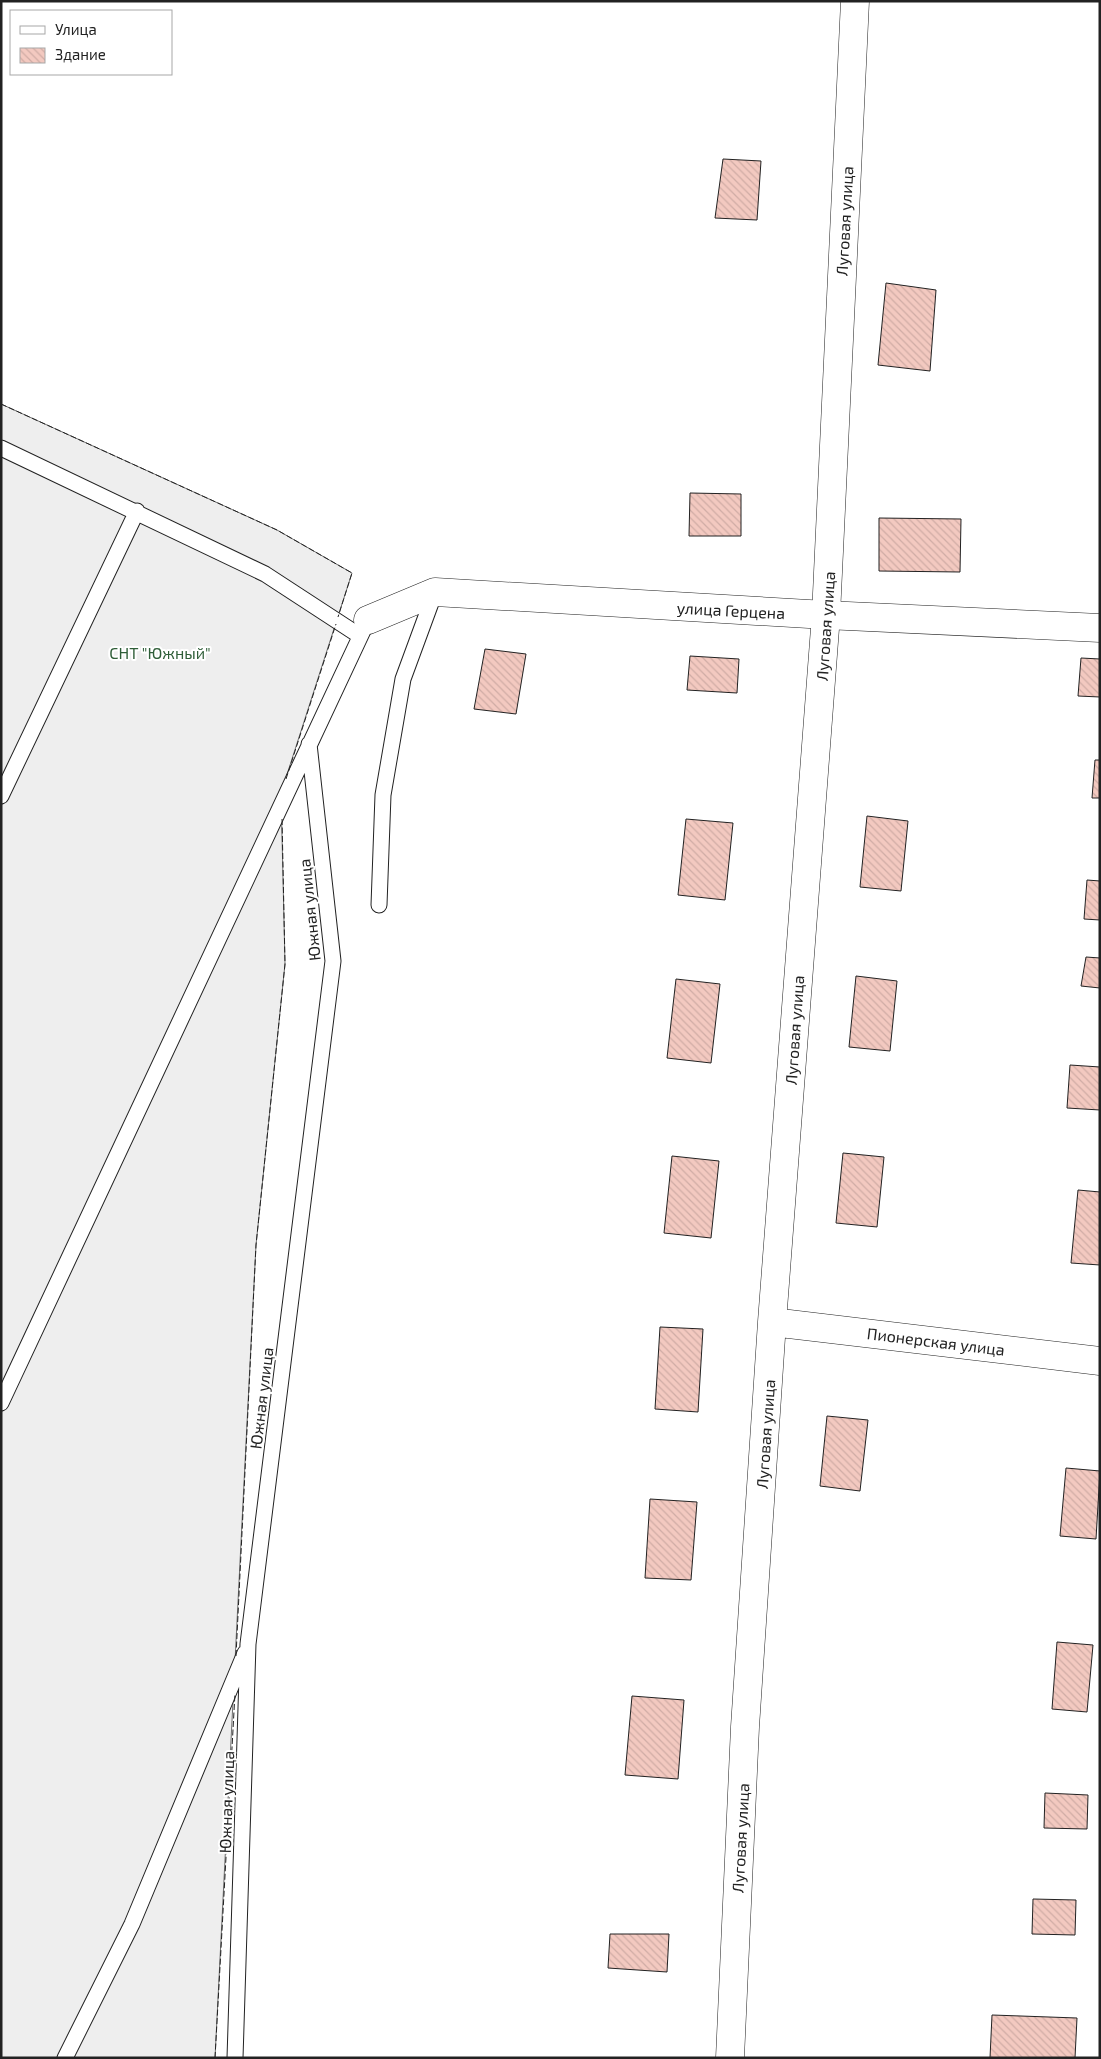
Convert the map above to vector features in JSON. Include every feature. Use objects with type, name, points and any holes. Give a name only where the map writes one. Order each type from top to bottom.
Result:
[{"type":"street","name":"Луговая улица","points":[[730,2058],[745,1727],[772,1322],[826,615],[855,1]]},
{"type":"street","name":"улица Герцена","points":[[364,628],[435,592],[826,615],[1100,628]]},
{"type":"street","name":"Пионерская улица","points":[[772,1322],[1100,1361]]},
{"type":"lane","points":[[1,448],[265,574],[364,628],[1,1402]]},
{"type":"lane","points":[[1,796],[137,512]]},
{"type":"lane","points":[[379,905],[383,795],[403,678],[435,592]]},
{"type":"lane","name":"Южная улица","points":[[235,2058],[248,1644],[333,961],[310,744]]},
{"type":"lane","points":[[65,2058],[132,1924],[248,1644]]},
{"type":"green space","name":"СНТ \"Южный\"","points":[[1,404],[277,530],[352,573],[281,793],[285,964],[256,1245],[215,2058],[1,2058]]},
{"type":"building","points":[[723,159],[761,161],[757,220],[715,218]]},
{"type":"building","points":[[886,283],[936,290],[930,371],[878,365]]},
{"type":"building","points":[[690,493],[741,494],[741,536],[689,536]]},
{"type":"building","points":[[879,518],[961,519],[960,572],[879,571]]},
{"type":"building","points":[[485,649],[526,654],[516,714],[474,709]]},
{"type":"building","points":[[690,656],[739,659],[737,693],[687,690]]},
{"type":"building","points":[[1081,658],[1100,659],[1100,697],[1078,696]]},
{"type":"building","points":[[1095,760],[1100,760],[1100,798],[1092,798]]},
{"type":"building","points":[[867,816],[908,821],[901,891],[860,887]]},
{"type":"building","points":[[686,819],[733,823],[725,900],[678,895]]},
{"type":"building","points":[[1087,880],[1100,881],[1100,920],[1084,919]]},
{"type":"building","points":[[1086,957],[1100,958],[1100,988],[1081,986]]},
{"type":"building","points":[[856,976],[897,981],[890,1051],[849,1047]]},
{"type":"building","points":[[676,979],[720,984],[711,1063],[667,1058]]},
{"type":"building","points":[[1070,1065],[1100,1067],[1100,1110],[1067,1108]]},
{"type":"building","points":[[843,1153],[884,1157],[877,1227],[836,1223]]},
{"type":"building","points":[[672,1156],[719,1161],[711,1238],[664,1233]]},
{"type":"building","points":[[1078,1190],[1100,1192],[1100,1265],[1071,1263]]},
{"type":"building","points":[[660,1327],[703,1329],[698,1412],[655,1409]]},
{"type":"building","points":[[827,1416],[868,1420],[860,1491],[820,1486]]},
{"type":"building","points":[[1066,1468],[1100,1471],[1096,1539],[1060,1536]]},
{"type":"building","points":[[650,1499],[697,1502],[691,1580],[645,1578]]},
{"type":"building","points":[[1057,1642],[1093,1645],[1087,1712],[1052,1709]]},
{"type":"building","points":[[632,1696],[684,1700],[678,1779],[625,1775]]},
{"type":"building","points":[[1045,1793],[1088,1795],[1087,1829],[1044,1828]]},
{"type":"building","points":[[1033,1899],[1076,1900],[1075,1935],[1032,1934]]},
{"type":"building","points":[[610,1934],[669,1934],[667,1972],[608,1968]]},
{"type":"building","points":[[992,2015],[1077,2018],[1075,2058],[990,2058]]},
{"type":"fence","points":[[1,404],[277,530],[352,573],[338,617]]},
{"type":"fence","points":[[286,779],[336,624]]},
{"type":"fence","points":[[236,1656],[256,1245],[285,964],[282,818]]},
{"type":"fence","points":[[215,2058],[235,1693]]}]
